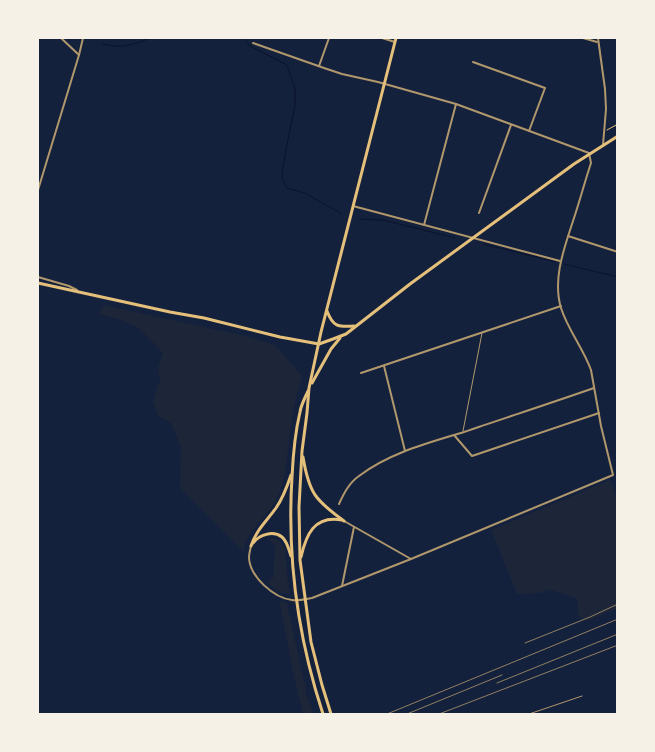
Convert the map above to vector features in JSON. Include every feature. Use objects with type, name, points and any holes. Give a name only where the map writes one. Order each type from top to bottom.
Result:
[{"type":"main road","points":[[331,714],[316,666],[309,630],[300,560],[299,507],[302,451],[308,413],[309,388],[319,344],[396,40]]},
{"type":"main road","points":[[323,714],[303,642],[293,566],[291,507],[293,470],[300,411],[309,388],[330,349],[342,336],[590,153],[618,136]]},
{"type":"main road","points":[[38,283],[204,318],[287,339],[319,344],[342,336]]},
{"type":"main road","points":[[327,310],[330,320],[334,324],[342,327],[355,326]]},
{"type":"main road","points":[[302,451],[309,484],[317,500],[344,521]]},
{"type":"main road","points":[[251,546],[259,528],[282,498],[293,470]]},
{"type":"main road","points":[[300,560],[311,529],[318,523],[333,518],[344,521]]},
{"type":"main road","points":[[251,546],[260,536],[268,534],[280,536],[288,547],[293,566]]},
{"type":"street","points":[[61,38],[79,55]]},
{"type":"street","points":[[38,190],[83,38]]},
{"type":"street","points":[[319,66],[329,38]]},
{"type":"street","points":[[382,38],[396,40]]},
{"type":"street","points":[[583,38],[598,42]]},
{"type":"street","points":[[598,38],[606,108],[603,144]]},
{"type":"street","points":[[251,546],[250,563],[263,585],[273,593],[284,598],[305,600],[411,559],[613,475],[589,364],[570,330],[561,306],[559,291],[560,261],[591,163],[590,153],[456,104],[368,79],[342,74],[253,43]]},
{"type":"street","points":[[473,62],[544,88],[529,131]]},
{"type":"street","points":[[424,225],[456,104]]},
{"type":"street","points":[[479,213],[511,125]]},
{"type":"street","points":[[353,206],[560,261]]},
{"type":"street","points":[[568,236],[618,252]]},
{"type":"street","points":[[38,277],[82,292]]},
{"type":"street","points":[[361,373],[561,306]]},
{"type":"street","points":[[384,366],[405,451]]},
{"type":"street","points":[[340,504],[350,484],[358,476],[405,451],[594,388]]},
{"type":"street","points":[[454,435],[472,456],[599,413]]},
{"type":"street","points":[[344,521],[411,559]]},
{"type":"street","points":[[342,586],[354,527]]},
{"type":"lane","points":[[463,432],[482,333]]},
{"type":"lane","points":[[528,714],[582,696]]},
{"type":"path","points":[[604,131],[618,124]]},
{"type":"shaded area","points":[[103,305],[245,336],[275,345],[302,376],[293,412],[283,482],[272,507],[248,538],[244,552],[180,488],[181,447],[171,423],[158,416],[153,401],[160,380],[158,367],[163,353],[140,329],[124,321],[99,314]]},
{"type":"shaded area","points":[[610,480],[617,498],[617,609],[586,621],[578,615],[577,599],[549,589],[540,593],[517,594],[491,530]]},
{"type":"shaded area","points":[[268,538],[277,539],[285,548],[290,594],[281,593],[268,583],[273,578],[275,546]]},
{"type":"shaded area","points":[[279,600],[287,603],[306,688],[305,691],[314,714],[303,714]]},
{"type":"waterway","points":[[102,44],[127,46],[151,38]]},
{"type":"waterway","points":[[244,38],[250,46],[287,65],[295,89],[295,106],[282,172],[283,181],[287,188],[305,193],[342,214]]},
{"type":"waterway","points":[[359,219],[383,220],[455,238]]},
{"type":"waterway","points":[[483,244],[556,262]]},
{"type":"waterway","points":[[564,264],[618,277]]},
{"type":"railway","points":[[525,643],[618,604]]},
{"type":"railway","points":[[387,714],[618,619]]},
{"type":"railway","points":[[497,683],[618,634]]},
{"type":"railway","points":[[439,714],[618,645]]},
{"type":"railway","points":[[407,714],[502,675]]}]
